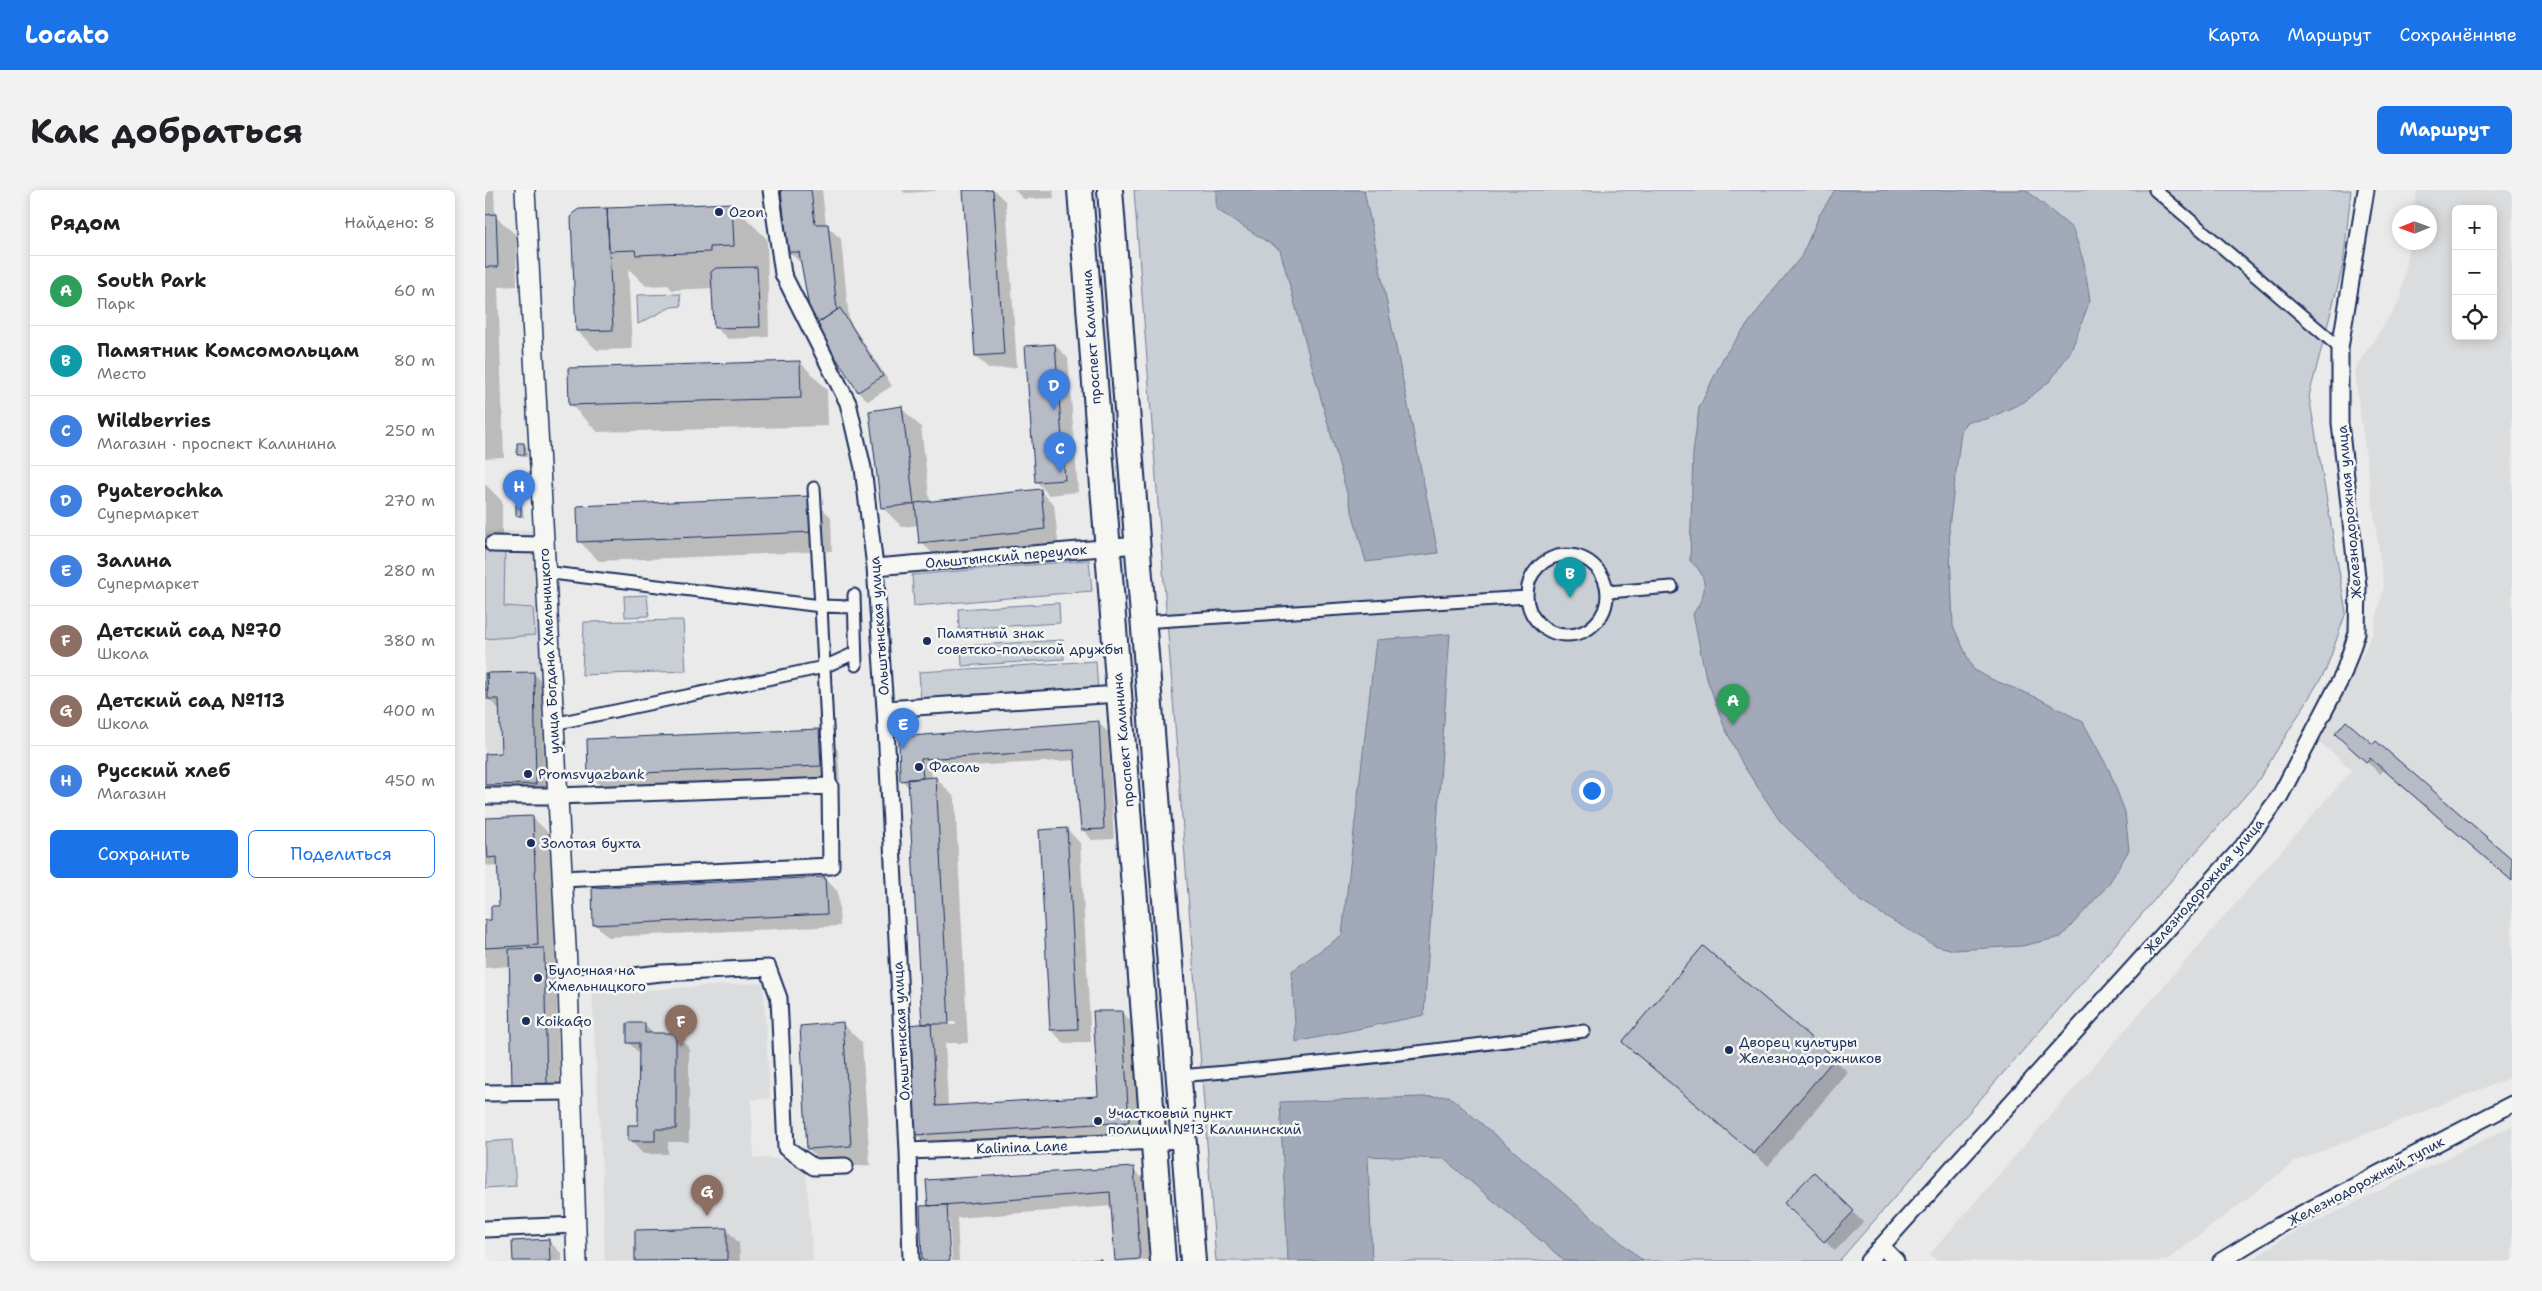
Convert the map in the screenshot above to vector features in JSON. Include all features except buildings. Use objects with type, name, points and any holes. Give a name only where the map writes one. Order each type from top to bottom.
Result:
[{"type":"main road","name":"проспект Калинина","points":[[1080,190],[1163,1261]]},
{"type":"main road","name":"проспект Калинина","points":[[1110,190],[1193,1261]]},
{"type":"street","name":"улица Богдана Хмельницкого","points":[[525,190],[544,572],[568,982],[577,1261]]},
{"type":"street","name":"Ольштынская улица","points":[[771,190],[783,274],[848,402],[863,468],[875,567],[885,709],[911,1261]]},
{"type":"street","points":[[2155,190],[2340,348]]},
{"type":"street","name":"Железнодорожная улица","points":[[1868,1261],[2243,846],[2280,796],[2343,675],[2357,633],[2359,586],[2340,423],[2340,348],[2366,190]]},
{"type":"street","points":[[562,879],[831,866],[830,786],[814,488]]},
{"type":"street","points":[[489,544],[543,545]]},
{"type":"street","name":"Ольштынский переулок","points":[[875,567],[1137,546]]},
{"type":"street","points":[[1570,554],[1581,557],[1599,571],[1607,592],[1604,608],[1597,621],[1579,633],[1569,635],[1558,634],[1540,624],[1531,612],[1527,597],[1527,585],[1539,566],[1548,559],[1570,554]]},
{"type":"street","points":[[544,572],[821,606],[853,607]]},
{"type":"street","points":[[1607,592],[1672,587]]},
{"type":"street","points":[[854,595],[856,665]]},
{"type":"street","points":[[1142,622],[1527,597]]},
{"type":"street","points":[[553,724],[823,667],[855,653]]},
{"type":"street","points":[[885,709],[1119,694]]},
{"type":"street","points":[[485,796],[557,796],[830,786]]},
{"type":"street","points":[[568,982],[661,973],[768,968],[779,998],[786,1148],[813,1167],[845,1166]]},
{"type":"street","points":[[1179,1076],[1257,1070],[1448,1050],[1584,1031]]},
{"type":"street","points":[[485,1093],[573,1092]]},
{"type":"street","name":"Железнодорожный тупик","points":[[2221,1261],[2278,1226],[2512,1104]]},
{"type":"street","points":[[907,1151],[1184,1140]]},
{"type":"street","points":[[485,1229],[576,1225]]},
{"type":"street","points":[[1881,1246],[1896,1261]]},
{"type":"shaded area","points":[[1134,190],[2351,190],[2343,266],[2309,396],[2346,612],[2326,670],[2258,781],[1839,1261],[1216,1261]]},
{"type":"shaded area","points":[[2417,190],[2512,190],[2512,1077],[2296,1161],[2166,1261],[1937,1261],[1930,1254],[2352,770],[2320,742],[2374,630],[2384,586],[2354,370],[2401,299],[2408,250],[2437,250],[2437,205],[2414,205]]},
{"type":"shaded area","points":[[680,294],[681,306],[671,307],[638,324],[637,295]]},
{"type":"shaded area","points":[[539,530],[543,788],[485,788],[485,532]]},
{"type":"shaded area","points":[[485,549],[505,549],[504,606],[533,608],[535,635],[485,639]]},
{"type":"shaded area","points":[[1089,560],[1092,591],[914,606],[912,575]]},
{"type":"shaded area","points":[[647,595],[649,616],[625,617],[624,596]]},
{"type":"shaded area","points":[[1059,603],[1060,623],[959,629],[958,609]]},
{"type":"shaded area","points":[[683,620],[686,671],[582,675],[584,622]]},
{"type":"shaded area","points":[[1063,640],[1064,659],[962,666],[961,646]]},
{"type":"shaded area","points":[[1096,661],[1098,691],[921,702],[919,672]]},
{"type":"shaded area","points":[[763,983],[770,1098],[751,1100],[754,1158],[781,1159],[806,1172],[813,1261],[605,1261],[602,1166],[592,993]]},
{"type":"shaded area","points":[[2512,1126],[2512,1261],[2250,1261],[2285,1237]]},
{"type":"shaded area","points":[[512,1140],[516,1186],[485,1188],[485,1142]]},
{"type":"water","points":[[1216,190],[1364,190],[1438,553],[1366,562],[1280,250],[1216,209]]},
{"type":"water","points":[[1835,190],[2026,190],[2073,229],[2084,263],[2090,300],[2071,351],[2050,381],[2024,402],[1987,419],[1966,422],[1961,432],[1949,527],[1953,626],[1973,669],[1991,679],[2038,698],[2083,722],[2109,770],[2125,812],[2129,850],[2108,885],[2061,937],[2022,946],[1954,950],[1934,945],[1860,901],[1780,821],[1743,765],[1724,726],[1705,673],[1693,614],[1701,600],[1704,586],[1701,573],[1690,561],[1693,453],[1699,408],[1724,356],[1801,257],[1820,214]]},
{"type":"water","points":[[1450,634],[1424,1015],[1296,1042],[1292,971],[1342,935],[1376,640]]},
{"type":"water","points":[[1449,1096],[1643,1261],[1565,1261],[1444,1159],[1368,1156],[1372,1261],[1288,1261],[1280,1102]]},
{"type":"place","name":"Ozon","points":[[719,212]]},
{"type":"place","name":"Pyaterochka","points":[[1054,410]]},
{"type":"place","name":"Wildberries","points":[[1060,473]]},
{"type":"place","name":"Русский хлеб","points":[[519,511]]},
{"type":"place","name":"Памятник Комсомольцам","points":[[1570,598]]},
{"type":"place","name":"Памятный знак советско-польской дружбы","points":[[927,641]]},
{"type":"place","name":"South Park","points":[[1733,725]]},
{"type":"place","name":"Залина","points":[[903,749]]},
{"type":"place","name":"Фасоль","points":[[919,767]]},
{"type":"place","name":"Promsvyazbank","points":[[528,774]]},
{"type":"place","name":"Золотая бухта","points":[[531,843]]},
{"type":"place","name":"Булочная на Хмельницкого","points":[[538,978]]},
{"type":"place","name":"KoikaGo","points":[[526,1021]]},
{"type":"place","name":"Детский сад №70","points":[[681,1046]]},
{"type":"place","name":"Дворец культуры Железнодорожников","points":[[1729,1050]]},
{"type":"place","name":"Участковый пункт полиции №13 Калининский","points":[[1098,1121]]},
{"type":"place","name":"Детский сад №113","points":[[707,1216]]}]
